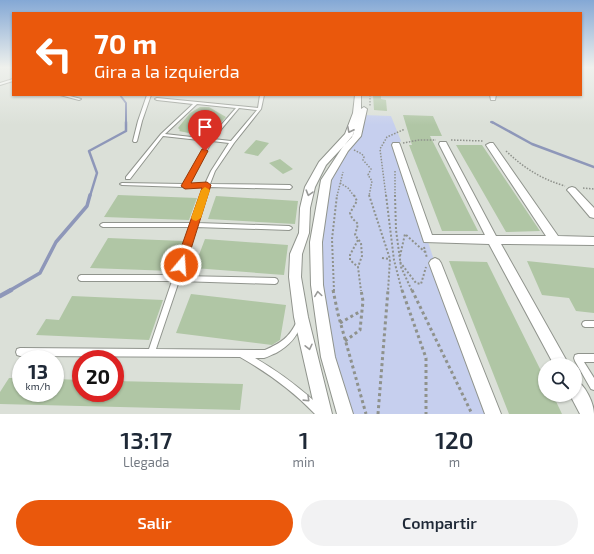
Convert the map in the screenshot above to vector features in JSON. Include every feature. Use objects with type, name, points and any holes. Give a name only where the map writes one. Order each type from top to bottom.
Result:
[{"type":"street","points":[[323,414],[301,317],[295,277],[296,254],[304,234],[307,197],[314,177],[326,158],[349,135],[357,113],[358,96]]},
{"type":"street","points":[[345,414],[328,357],[317,285],[316,246],[319,214],[325,185],[342,164],[357,136],[363,114],[365,96]]},
{"type":"street","points":[[443,144],[492,240],[558,358]]},
{"type":"street","points":[[396,145],[428,239],[555,240],[594,242]]},
{"type":"street","points":[[490,145],[555,240]]},
{"type":"street","points":[[326,158],[342,164]]},
{"type":"street","points":[[572,190],[594,214]]},
{"type":"street","points":[[300,245],[305,243],[316,246]]},
{"type":"street","points":[[430,259],[493,414]]},
{"type":"street","points":[[582,401],[589,414]]},
{"type":"lane","points":[[66,96],[79,99]]},
{"type":"lane","points":[[135,142],[149,96]]},
{"type":"lane","points":[[152,352],[207,185],[213,171],[232,142],[259,110],[262,96]]},
{"type":"lane","points":[[157,99],[259,110]]},
{"type":"lane","points":[[128,178],[162,134],[196,103]]},
{"type":"lane","points":[[185,186],[211,139],[238,107]]},
{"type":"lane","points":[[162,134],[232,142]]},
{"type":"lane","points":[[122,184],[290,187]]},
{"type":"lane","points":[[103,226],[194,225],[289,228]]},
{"type":"lane","points":[[81,278],[177,278],[275,281]]},
{"type":"lane","points":[[64,352],[266,354],[279,348],[290,340],[297,329],[301,317]]},
{"type":"lane","points":[[585,324],[594,324]]},
{"type":"lane","points":[[240,354],[273,372],[291,385],[323,414]]},
{"type":"lane","points":[[594,358],[578,358],[594,386]]},
{"type":"path","points":[[369,112],[370,96]]},
{"type":"path","points":[[405,129],[387,137],[380,149],[394,260],[406,307],[426,358],[426,414]]},
{"type":"path","points":[[350,152],[356,145]]},
{"type":"path","points":[[353,149],[362,154],[364,160],[371,169],[368,175],[372,181],[369,194],[370,199],[390,259],[378,414]]},
{"type":"path","points":[[342,164],[333,224],[333,269],[336,307],[358,392],[366,414]]},
{"type":"path","points":[[393,166],[396,230],[401,267],[472,414]]},
{"type":"path","points":[[340,183],[346,186],[355,196],[357,201],[350,213],[352,218],[358,224],[355,235],[361,243],[362,256],[358,267],[363,301],[360,330],[345,341]]},
{"type":"path","points":[[405,234],[430,259],[424,271],[421,284],[416,283],[399,260],[405,234]]},
{"type":"path","points":[[358,240],[350,255],[350,260],[358,267]]},
{"type":"path","points":[[382,258],[399,260]]},
{"type":"path","points":[[340,323],[361,311]]},
{"type":"shaded area","points":[[363,115],[391,116],[401,141],[396,146],[435,263],[493,414],[345,414],[317,285],[324,189],[357,136]]},
{"type":"building","points":[[373,96],[381,96],[381,99],[386,100],[387,111],[374,110]]},
{"type":"building","points":[[200,107],[209,107],[226,117],[208,137],[179,131],[180,130],[178,128],[190,113]]},
{"type":"building","points":[[403,115],[433,116],[442,136],[430,136],[478,231],[442,231],[409,145],[412,145]]},
{"type":"building","points":[[256,140],[269,143],[258,156],[244,153]]},
{"type":"building","points":[[456,145],[482,145],[540,231],[506,232]]},
{"type":"building","points":[[280,159],[293,169],[283,174],[269,163]]},
{"type":"building","points":[[118,195],[197,198],[189,220],[104,217]]},
{"type":"building","points":[[216,196],[298,201],[295,224],[208,219]]},
{"type":"building","points":[[108,238],[184,241],[172,271],[90,268]]},
{"type":"building","points":[[205,239],[288,245],[284,275],[194,268]]},
{"type":"building","points":[[449,261],[487,262],[538,365],[538,402],[556,402],[562,414],[509,414]]},
{"type":"building","points":[[527,261],[594,268],[594,313],[576,311],[569,298],[542,295]]},
{"type":"building","points":[[191,294],[286,305],[280,340],[272,345],[176,333]]},
{"type":"building","points":[[72,296],[163,300],[149,340],[36,335],[46,319],[59,320]]},
{"type":"building","points":[[9,378],[12,378],[12,402],[64,402],[64,379],[72,380],[72,402],[124,402],[124,381],[243,384],[240,410],[0,404],[0,392]]},
{"type":"waterway","points":[[90,196],[97,173],[89,151],[126,131],[126,103],[121,96]]},
{"type":"waterway","points":[[494,123],[532,144],[594,167]]},
{"type":"waterway","points":[[9,291],[40,273],[56,242],[87,206],[90,195]]},
{"type":"waterway","points":[[0,296],[11,290]]},
{"type":"slow traffic","points":[[196,218],[205,190]]},
{"type":"route","points":[[181,265],[207,185],[185,186],[205,151]]}]
